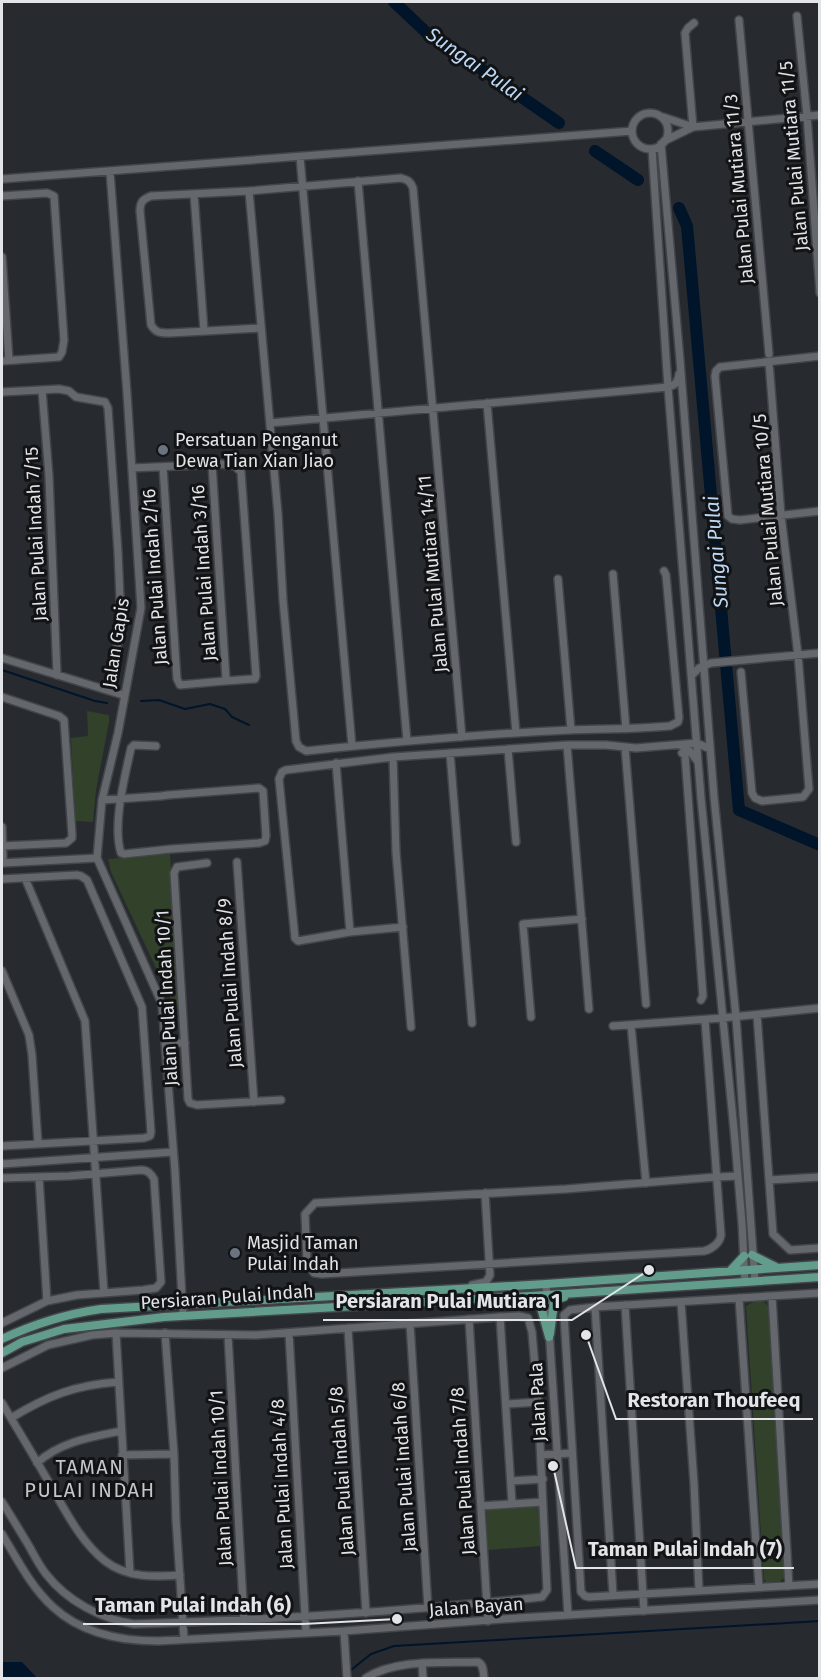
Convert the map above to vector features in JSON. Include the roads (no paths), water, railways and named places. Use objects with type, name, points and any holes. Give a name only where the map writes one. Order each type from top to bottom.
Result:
[{"type":"main road","points":[[730,1271],[748,1255],[778,1268]]},
{"type":"main road","name":"Persiaran Pulai Indah","points":[[2,1339],[34,1324],[76,1312],[101,1309],[819,1266]]},
{"type":"main road","name":"Persiaran Pulai Indah","points":[[2,1353],[22,1342],[64,1329],[183,1315],[819,1277]]},
{"type":"main road","points":[[549,1337],[555,1300],[585,1292]]},
{"type":"main road","points":[[507,1297],[537,1300],[549,1337]]},
{"type":"street","name":"Jalan Pulai Mutiara 11/5","points":[[797,16],[807,116],[819,293]]},
{"type":"street","name":"Jalan Pulai Mutiara 11/3","points":[[739,20],[769,358]]},
{"type":"street","points":[[693,127],[685,33],[694,23]]},
{"type":"street","points":[[693,127],[651,113],[639,115],[635,119],[632,131],[639,145],[652,148],[693,127],[819,115]]},
{"type":"street","points":[[663,117],[667,130],[663,143],[680,360],[708,664],[710,748],[736,1017],[750,1281]]},
{"type":"street","points":[[2,179],[632,131]]},
{"type":"street","points":[[652,148],[668,387],[698,763],[738,1176],[748,1255]]},
{"type":"street","points":[[300,157],[352,746]]},
{"type":"street","name":"Jalan Gapis","points":[[97,858],[102,800],[118,733],[123,695],[141,608],[110,172]]},
{"type":"street","name":"Jalan Pulai Mutiara 14/11","points":[[204,331],[157,333],[151,325],[140,210],[140,204],[146,198],[400,178],[407,179],[411,183],[462,737]]},
{"type":"street","points":[[358,181],[406,741]]},
{"type":"street","points":[[249,191],[278,514],[283,600],[296,741],[299,747],[306,751],[462,737],[670,726],[678,722],[680,718],[664,571]]},
{"type":"street","points":[[2,196],[47,193],[54,196],[64,340],[59,357],[5,361],[2,257]]},
{"type":"street","points":[[194,194],[204,331],[261,328]]},
{"type":"street","points":[[819,356],[769,358],[720,367],[715,376],[728,516],[740,520],[819,512]]},
{"type":"street","name":"Jalan Pulai Mutiara 10/5","points":[[741,672],[752,793],[755,798],[762,801],[803,797],[809,789],[798,655],[781,515],[769,358]]},
{"type":"street","points":[[270,423],[668,387],[678,381],[680,360]]},
{"type":"street","points":[[2,392],[63,389],[76,397],[105,402],[108,408],[114,475],[121,621],[107,690]]},
{"type":"street","name":"Jalan Pulai Indah 7/15","points":[[42,390],[52,544],[57,675]]},
{"type":"street","points":[[487,403],[516,734]]},
{"type":"street","points":[[132,468],[212,464],[235,466],[241,472],[256,676],[255,679],[225,680]]},
{"type":"street","name":"Jalan Pulai Indah 3/16","points":[[212,464],[225,680]]},
{"type":"street","name":"Jalan Pulai Indah 2/16","points":[[163,467],[177,679],[180,685],[225,680]]},
{"type":"street","points":[[613,574],[626,729]]},
{"type":"street","points":[[558,579],[571,730]]},
{"type":"street","points":[[692,675],[708,664],[819,653]]},
{"type":"street","points":[[2,658],[123,695]]},
{"type":"street","points":[[2,697],[59,716],[64,720],[72,834],[72,838],[66,843],[2,846]]},
{"type":"street","points":[[678,744],[696,727]]},
{"type":"street","points":[[403,927],[350,932],[298,941],[293,935],[279,779],[282,772],[336,763],[508,748],[606,745],[636,748],[697,743],[710,748]]},
{"type":"street","points":[[678,744],[689,750],[698,763]]},
{"type":"street","points":[[102,800],[120,798],[259,788],[263,790],[265,841],[120,853],[120,798],[132,747],[135,745],[156,746]]},
{"type":"street","points":[[567,746],[590,1009]]},
{"type":"street","points":[[625,747],[646,1004]]},
{"type":"street","points":[[508,748],[516,842]]},
{"type":"street","points":[[450,753],[472,1023]]},
{"type":"street","points":[[682,753],[685,755],[703,996],[701,1000]]},
{"type":"street","points":[[393,757],[396,852],[411,1027]]},
{"type":"street","points":[[336,763],[350,932]]},
{"type":"street","points":[[2,827],[2,863],[97,858]]},
{"type":"street","name":"Jalan Pulai Indah 10/1","points":[[97,858],[162,1004],[183,1315]]},
{"type":"street","name":"Jalan Pulai Indah 8/9","points":[[237,862],[254,1102]]},
{"type":"street","name":"Jalan Pulai Indah 10/1","points":[[207,863],[181,865],[174,873],[190,1103],[197,1105],[281,1100]]},
{"type":"street","points":[[2,879],[77,875],[87,880],[142,1006],[152,1132],[150,1136],[144,1138],[2,1146]]},
{"type":"street","points":[[25,878],[85,1021],[104,1293]]},
{"type":"street","points":[[531,1017],[523,924],[582,919]]},
{"type":"street","points":[[2,970],[29,1035],[38,1143]]},
{"type":"street","points":[[613,1026],[705,1020],[819,1008]]},
{"type":"street","points":[[757,1015],[773,1234],[790,1250],[819,1248]]},
{"type":"street","points":[[705,1020],[716,1177],[721,1237],[710,1249],[322,1274],[314,1273],[307,1263],[305,1214],[315,1203],[646,1183],[716,1177],[738,1176]]},
{"type":"street","points":[[632,1025],[646,1183]]},
{"type":"street","points":[[166,1043],[185,1043]]},
{"type":"street","points":[[2,1164],[173,1152]]},
{"type":"street","points":[[2,1178],[141,1170],[152,1174],[161,1282],[152,1289],[77,1295],[47,1301],[2,1323]]},
{"type":"street","points":[[39,1177],[47,1301]]},
{"type":"street","points":[[769,1180],[819,1177]]},
{"type":"street","points":[[454,1289],[486,1282],[490,1275],[485,1193]]},
{"type":"street","name":"Jalan Pala","points":[[546,1284],[568,1615]]},
{"type":"street","points":[[819,1293],[595,1306],[570,1310],[564,1315],[581,1593],[590,1597],[819,1584]]},
{"type":"street","points":[[772,1296],[789,1586]]},
{"type":"street","points":[[739,1298],[759,1587]]},
{"type":"street","points":[[681,1302],[699,1591]]},
{"type":"street","points":[[625,1305],[644,1611]]},
{"type":"street","points":[[595,1306],[613,1595]]},
{"type":"street","points":[[500,1317],[512,1503]]},
{"type":"street","points":[[2,1368],[48,1345],[92,1335],[289,1333],[469,1319],[528,1317],[532,1332],[538,1402],[547,1590],[542,1597],[428,1608],[337,1615],[134,1624],[106,1617],[72,1599],[46,1574],[2,1502]]},
{"type":"street","name":"Jalan Pulai Indah 7/8","points":[[469,1319],[488,1621]]},
{"type":"street","name":"Jalan Pulai Indah 6/8","points":[[410,1324],[428,1608]]},
{"type":"street","name":"Jalan Pulai Indah 5/8","points":[[348,1328],[366,1613]]},
{"type":"street","points":[[116,1333],[130,1573]]},
{"type":"street","points":[[165,1333],[184,1639]]},
{"type":"street","name":"Jalan Pulai Indah 4/8","points":[[289,1333],[306,1633]]},
{"type":"street","name":"Jalan Pulai Indah 10/1","points":[[228,1335],[244,1620]]},
{"type":"street","points":[[10,1418],[67,1390],[118,1382]]},
{"type":"street","points":[[507,1404],[538,1402]]},
{"type":"street","points":[[2,1403],[76,1528],[105,1561],[130,1573],[146,1576],[180,1575]]},
{"type":"street","points":[[37,1463],[62,1446],[86,1438],[121,1431]]},
{"type":"street","points":[[541,1455],[572,1453]]},
{"type":"street","points":[[122,1455],[174,1454]]},
{"type":"street","points":[[511,1481],[543,1479]]},
{"type":"street","points":[[481,1506],[543,1502]]},
{"type":"street","name":"Jalan Bayan","points":[[2,1534],[38,1591],[53,1607],[70,1619],[101,1634],[120,1639],[158,1641],[344,1631],[819,1600]]},
{"type":"street","points":[[773,1586],[774,1602]]},
{"type":"street","points":[[344,1631],[347,1678]]},
{"type":"street","points":[[366,1678],[391,1667],[422,1663],[478,1662],[481,1663],[484,1678]]},
{"type":"street","points":[[422,1663],[423,1678]]},
{"type":"water","points":[[2,1662],[22,1662],[37,1678],[2,1678]]},
{"type":"waterway","name":"Sungai Pulai","points":[[394,2],[427,33],[559,123]]},
{"type":"waterway","name":"Sungai Pulai","points":[[595,151],[638,180]]},
{"type":"waterway","name":"Sungai Pulai","points":[[679,208],[687,226],[739,810],[820,845]]},
{"type":"waterway","points":[[2,670],[107,703]]},
{"type":"waterway","points":[[141,701],[159,700],[185,709],[210,704],[225,709],[232,717],[249,725]]},
{"type":"waterway","points":[[341,1678],[371,1654],[394,1646],[820,1621]]},
{"type":"place","name":"Persatuan Penganut Dewa Tian Xian Jiao","points":[[163,450]]},
{"type":"place","name":"Masjid Taman Pulai Indah","points":[[235,1253]]},
{"type":"place","name":"Persiaran Pulai Mutiara 1","points":[[649,1270]]},
{"type":"place","name":"Restoran Thoufeeq","points":[[586,1335]]},
{"type":"place","name":"Taman Pulai Indah (7)","points":[[553,1466]]},
{"type":"place","name":"Taman Pulai Indah (6)","points":[[397,1619]]},
{"type":"district","name":"TAMAN PULAI INDAH","points":[[90,1478]]}]
